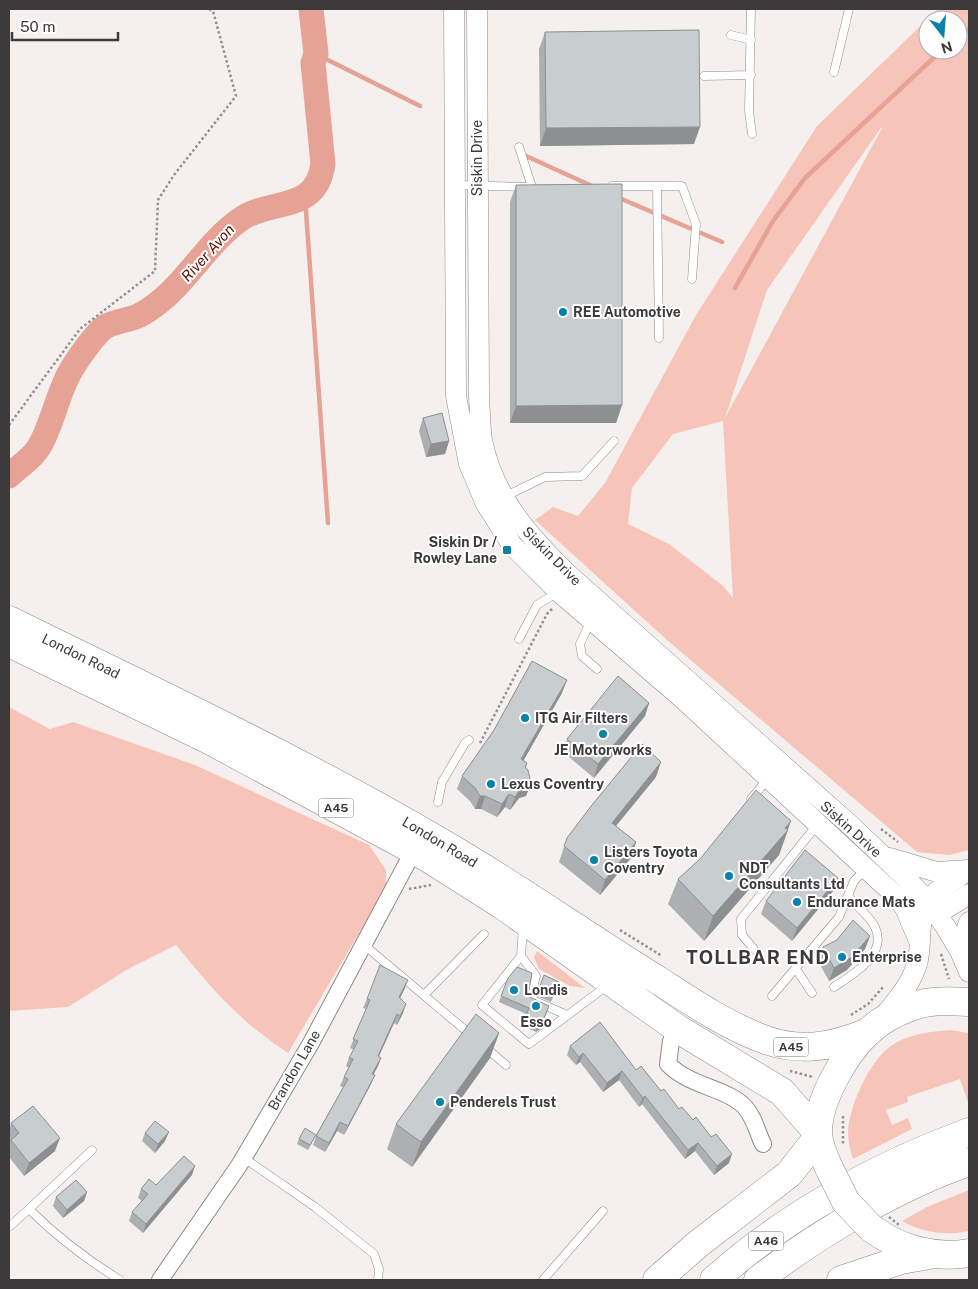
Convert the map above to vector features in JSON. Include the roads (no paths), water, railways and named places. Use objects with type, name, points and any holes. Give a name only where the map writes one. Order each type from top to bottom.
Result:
[{"type":"highway","name":"London Road","points":[[9,620],[278,752],[388,811],[512,885],[591,939],[720,1019],[751,1034],[786,1046],[807,1048],[844,1042],[863,1025]]},
{"type":"highway","name":"London Road","points":[[9,643],[211,741],[414,850],[524,920],[678,1029],[782,1092],[818,1135]]},
{"type":"highway","points":[[657,1280],[698,1244],[789,1174],[818,1135],[822,1110],[821,1079],[848,1055],[863,1025],[914,1006],[948,1001],[969,1002]]},
{"type":"highway","name":"A46","points":[[714,1280],[808,1210],[879,1170],[925,1148],[969,1132]]},
{"type":"highway","points":[[818,1135],[837,1161],[846,1202],[859,1217],[888,1224],[894,1243],[933,1254]]},
{"type":"highway","name":"A46","points":[[758,1280],[785,1260],[882,1200],[936,1174],[969,1162]]},
{"type":"highway","points":[[841,1280],[901,1260],[933,1254],[969,1253]]},
{"type":"street","name":"Siskin Drive","points":[[454,9],[456,396],[470,464],[494,501],[528,534],[565,588],[591,620],[683,699],[817,824],[874,862]]},
{"type":"street","name":"Siskin Drive","points":[[477,9],[479,397],[482,439],[492,473],[494,501]]},
{"type":"street","name":"Siskin Drive","points":[[565,588],[874,862],[923,909],[960,950],[969,972]]},
{"type":"street","name":"Brandon Lane","points":[[160,1280],[244,1158],[311,1043],[414,850]]},
{"type":"street","points":[[874,862],[937,872],[969,870]]},
{"type":"street","points":[[923,909],[942,889],[969,870]]},
{"type":"street","points":[[923,909],[969,894]]},
{"type":"street","name":"Siskin Drive","points":[[863,1025],[900,998],[918,958],[923,909]]},
{"type":"street","points":[[960,950],[969,922]]},
{"type":"street","points":[[678,1029],[671,1041],[668,1064],[681,1075],[732,1097],[744,1106],[754,1122],[755,1140]]},
{"type":"lane","points":[[751,9],[749,111],[752,134]]},
{"type":"lane","points":[[834,72],[849,9]]},
{"type":"lane","points":[[730,35],[751,40]]},
{"type":"lane","points":[[704,76],[750,75]]},
{"type":"lane","points":[[519,147],[532,187]]},
{"type":"lane","points":[[455,185],[542,187]]},
{"type":"lane","points":[[657,186],[659,338]]},
{"type":"lane","points":[[599,187],[682,186],[696,224],[692,279]]},
{"type":"lane","points":[[494,501],[545,476],[582,476],[614,441]]},
{"type":"lane","points":[[519,639],[536,605],[565,588]]},
{"type":"lane","points":[[591,620],[580,644],[582,656],[597,669]]},
{"type":"lane","points":[[438,802],[442,782],[465,743],[469,740]]},
{"type":"lane","points":[[745,807],[768,779]]},
{"type":"lane","points":[[754,949],[742,935],[742,919],[817,824]]},
{"type":"lane","points":[[772,996],[839,917],[854,882],[874,862]]},
{"type":"lane","points":[[834,986],[857,972],[875,954],[876,929],[848,897]]},
{"type":"lane","points":[[524,920],[521,956],[482,1005],[529,1044],[612,982]]},
{"type":"lane","points":[[424,995],[484,934]]},
{"type":"lane","points":[[364,944],[506,1065]]},
{"type":"lane","points":[[521,956],[536,976],[530,999],[567,1015]]},
{"type":"lane","points":[[796,969],[812,993]]},
{"type":"lane","points":[[9,1227],[92,1150]]},
{"type":"lane","points":[[244,1158],[322,1213],[374,1254],[379,1269],[378,1280]]},
{"type":"lane","points":[[29,1208],[57,1237],[81,1256],[120,1280]]},
{"type":"lane","points":[[543,1280],[603,1211]]},
{"type":"waterway","name":"River Avon","points":[[9,476],[29,459],[39,447],[69,374],[101,330],[109,325],[140,315],[169,294],[215,242],[241,219],[253,213],[302,198],[311,191],[319,180],[323,164],[313,63],[316,54],[311,9]]},
{"type":"waterway","points":[[316,54],[420,106]]},
{"type":"waterway","points":[[735,288],[773,221],[805,178],[931,60]]},
{"type":"waterway","points":[[526,156],[592,186]]},
{"type":"waterway","points":[[305,197],[328,523]]},
{"type":"waterway","points":[[617,197],[722,242]]},
{"type":"place","name":"REE Automotive","points":[[563,312]]},
{"type":"place","name":"Siskin Dr / Rowley Lane","points":[[507,550]]},
{"type":"place","name":"ITG Air Filters","points":[[525,718]]},
{"type":"place","name":"JE Motorworks","points":[[603,734]]},
{"type":"place","name":"Lexus Coventry","points":[[491,784]]},
{"type":"place","name":"Listers Toyota Coventry","points":[[594,860]]},
{"type":"place","name":"NDT Consultants Ltd","points":[[729,876]]},
{"type":"place","name":"Endurance Mats","points":[[797,902]]},
{"type":"place","name":"Enterprise","points":[[842,957]]},
{"type":"place","name":"Londis","points":[[514,990]]},
{"type":"place","name":"Esso","points":[[536,1006]]},
{"type":"place","name":"Penderels Trust","points":[[440,1102]]},
{"type":"district","name":"TOLLBAR END","points":[[758,957]]}]
